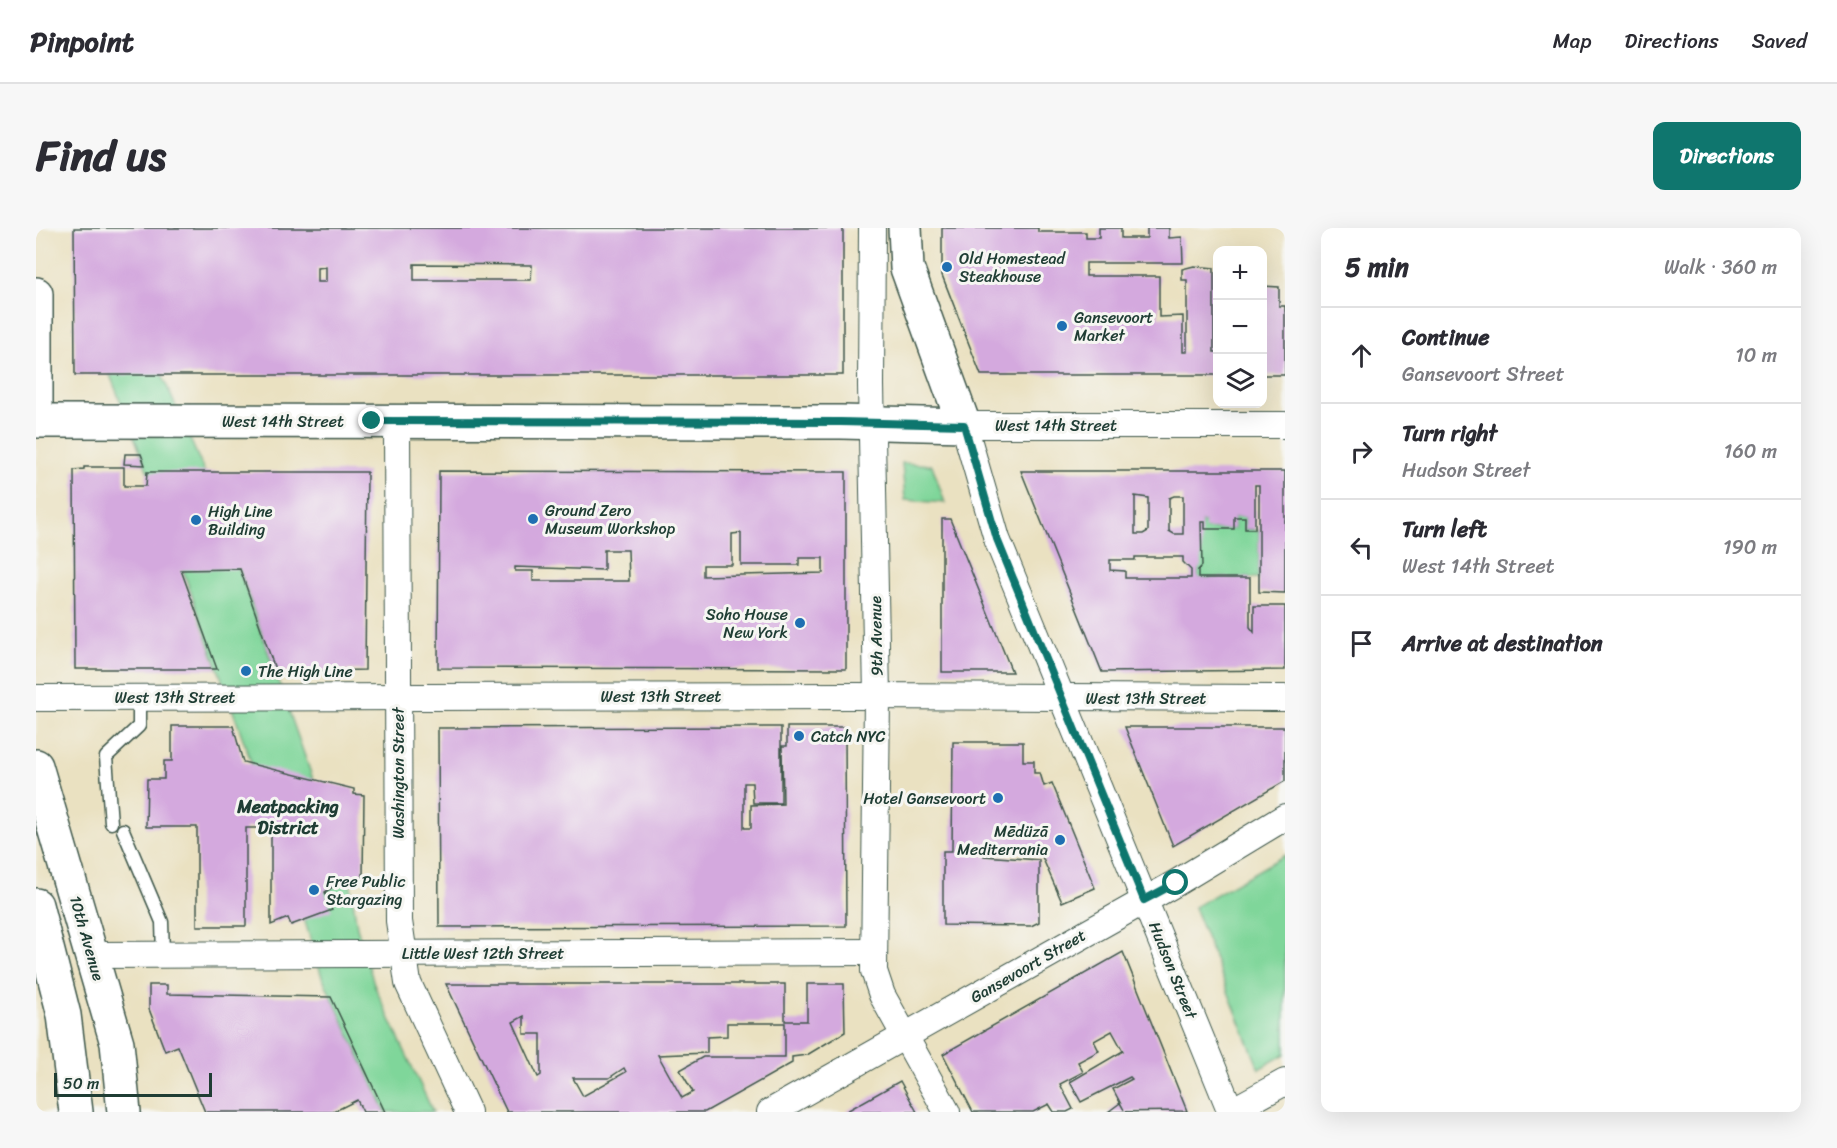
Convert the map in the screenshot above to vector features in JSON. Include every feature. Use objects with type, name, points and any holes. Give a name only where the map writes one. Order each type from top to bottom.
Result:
[{"type":"main road","points":[[905,228],[907,268],[964,425]]},
{"type":"main road","points":[[36,294],[36,411]]},
{"type":"main road","name":"West 14th Street","points":[[36,421],[964,425]]},
{"type":"main road","name":"10th Avenue","points":[[36,766],[93,955],[121,1063],[124,1112]]},
{"type":"main road","points":[[36,905],[64,1016],[76,1112]]},
{"type":"street","name":"9th Avenue","points":[[872,228],[871,385],[878,696],[874,952],[876,984],[947,1112]]},
{"type":"street","name":"Washington Street","points":[[397,421],[398,898],[402,954],[413,996],[468,1112]]},
{"type":"street","name":"West 14th Street","points":[[964,425],[1285,426]]},
{"type":"street","name":"Hudson Street","points":[[964,425],[997,539],[1064,697],[1230,1112]]},
{"type":"street","name":"West 13th Street","points":[[36,698],[878,696],[1285,698]]},
{"type":"street","name":"Gansevoort Street","points":[[770,1112],[1144,900],[1285,817]]},
{"type":"street","name":"Little West 12th Street","points":[[93,955],[874,952]]},
{"type":"street","points":[[1230,1112],[1285,1082]]},
{"type":"lane","points":[[111,823],[106,757],[139,726],[139,698]]},
{"type":"lane","points":[[123,830],[162,922],[163,955]]},
{"type":"green space","name":"The High Line","points":[[75,285],[155,359],[205,473],[351,887],[357,927],[375,987],[433,1112],[386,1112],[322,977],[287,863],[151,480]]},
{"type":"green space","points":[[902,463],[932,465],[945,503],[905,500]]},
{"type":"green space","points":[[1234,517],[1245,517],[1245,529],[1259,531],[1259,578],[1198,578],[1201,522],[1205,522],[1206,529],[1234,529]]},
{"type":"green space","points":[[1285,855],[1285,1054],[1259,1069],[1194,907]]},
{"type":"building","points":[[74,228],[843,228],[843,375],[75,375]],"holes":[[[414,264],[532,265],[531,280],[414,280]],[[326,267],[326,282],[317,282],[317,268]]]},
{"type":"building","points":[[942,228],[1038,228],[1038,232],[1086,232],[1086,238],[1099,238],[1099,228],[1121,228],[1121,238],[1147,238],[1147,228],[1169,228],[1169,238],[1182,237],[1183,263],[1086,263],[1086,276],[1159,276],[1159,317],[1183,316],[1183,352],[1187,352],[1187,280],[1182,280],[1182,269],[1194,266],[1213,268],[1213,375],[981,375],[942,275]]},
{"type":"building","points":[[1267,286],[1279,287],[1279,306],[1285,306],[1285,375],[1267,375]]},
{"type":"building","points":[[125,454],[141,454],[145,465],[124,464]]},
{"type":"building","points":[[84,467],[124,467],[124,486],[146,486],[147,472],[367,472],[365,670],[276,672],[240,569],[181,570],[217,669],[75,669],[74,470],[84,469]]},
{"type":"building","points":[[439,471],[846,472],[846,669],[438,668]],"holes":[[[741,533],[741,565],[799,565],[799,558],[823,558],[823,573],[703,576],[703,565],[732,565],[732,534]],[[604,550],[628,550],[629,581],[533,581],[533,571],[515,571],[515,567],[604,570]]]},
{"type":"building","points":[[1021,471],[1285,471],[1285,593],[1259,592],[1259,485],[1255,485],[1255,529],[1245,529],[1245,517],[1234,517],[1234,529],[1205,529],[1205,522],[1201,522],[1202,566],[1198,570],[1198,578],[1250,578],[1250,627],[1254,632],[1254,606],[1285,606],[1285,670],[1102,672]],"holes":[[[1135,496],[1148,498],[1148,531],[1143,534],[1135,534]],[[1183,496],[1183,534],[1174,534],[1169,531],[1169,498]],[[1135,557],[1183,557],[1183,562],[1191,570],[1191,578],[1125,578],[1125,571],[1110,570],[1110,560],[1135,560]]]},
{"type":"building","points":[[942,519],[950,519],[1012,672],[942,672]]},
{"type":"building","points":[[172,726],[233,726],[243,762],[354,789],[354,794],[364,795],[363,878],[345,879],[325,892],[332,910],[291,925],[288,918],[271,925],[271,828],[246,828],[246,926],[197,926],[197,827],[146,827],[147,779],[164,779],[164,761],[172,761]]},
{"type":"building","points":[[781,727],[781,803],[753,803],[752,783],[744,783],[744,828],[751,828],[751,805],[783,804],[782,746],[787,746],[787,727],[845,727],[846,926],[439,927],[438,728]]},
{"type":"building","points":[[1125,727],[1285,727],[1285,781],[1173,846]]},
{"type":"building","points":[[953,742],[1023,742],[1023,761],[1034,761],[1034,773],[1040,773],[1044,786],[1052,783],[1095,888],[1062,902],[1039,850],[984,851],[984,856],[1039,860],[1039,922],[1031,926],[943,925],[943,851],[952,851]]},
{"type":"building","points":[[1123,952],[1187,1111],[1108,1112],[1120,1103],[1124,1110],[1113,1089],[1132,1079],[1130,1077],[1081,1102],[1070,1082],[1123,1051],[1112,1031],[1094,1041],[1099,1051],[1078,1062],[1083,1072],[1060,1084],[1073,1109],[1067,1112],[1054,1112],[1049,1104],[1033,1112],[973,1112],[943,1054]]},
{"type":"building","points":[[446,984],[785,984],[785,1021],[807,1021],[807,984],[844,984],[845,1032],[807,1055],[792,1057],[792,1063],[705,1112],[507,1112]],"holes":[[[524,1016],[524,1034],[541,1034],[541,1075],[538,1077],[513,1022]],[[727,1023],[785,1023],[785,1057],[703,1057],[680,1070],[693,1092],[682,1098],[658,1055],[707,1053],[707,1037],[727,1036]],[[624,1068],[626,1072],[583,1096],[573,1078],[609,1078]]]},
{"type":"building","points":[[149,985],[167,985],[167,994],[331,997],[385,1112],[363,1112],[357,1100],[333,1112],[205,1112],[178,1046],[165,1051],[149,1009]]},
{"type":"building","points":[[900,1081],[917,1112],[845,1112]]},
{"type":"place","name":"Old Homestead Steakhouse","points":[[947,267]]},
{"type":"place","name":"Gansevoort Market","points":[[1062,326]]},
{"type":"place","name":"Ground Zero Museum Workshop","points":[[533,519]]},
{"type":"place","name":"High Line Building","points":[[196,520]]},
{"type":"place","name":"Soho House New York","points":[[800,623]]},
{"type":"place","name":"The High Line","points":[[246,671]]},
{"type":"place","name":"Catch NYC","points":[[799,736]]},
{"type":"place","name":"Hotel Gansevoort","points":[[998,798]]},
{"type":"place","name":"Mēdüzā Mediterrania","points":[[1060,840]]},
{"type":"place","name":"Free Public Stargazing","points":[[314,890]]},
{"type":"district","name":"Meatpacking District","points":[[288,817]]},
{"type":"route","points":[[372,421],[841,422],[964,425],[975,456],[997,539],[1064,697],[1144,900],[1176,883]]}]
